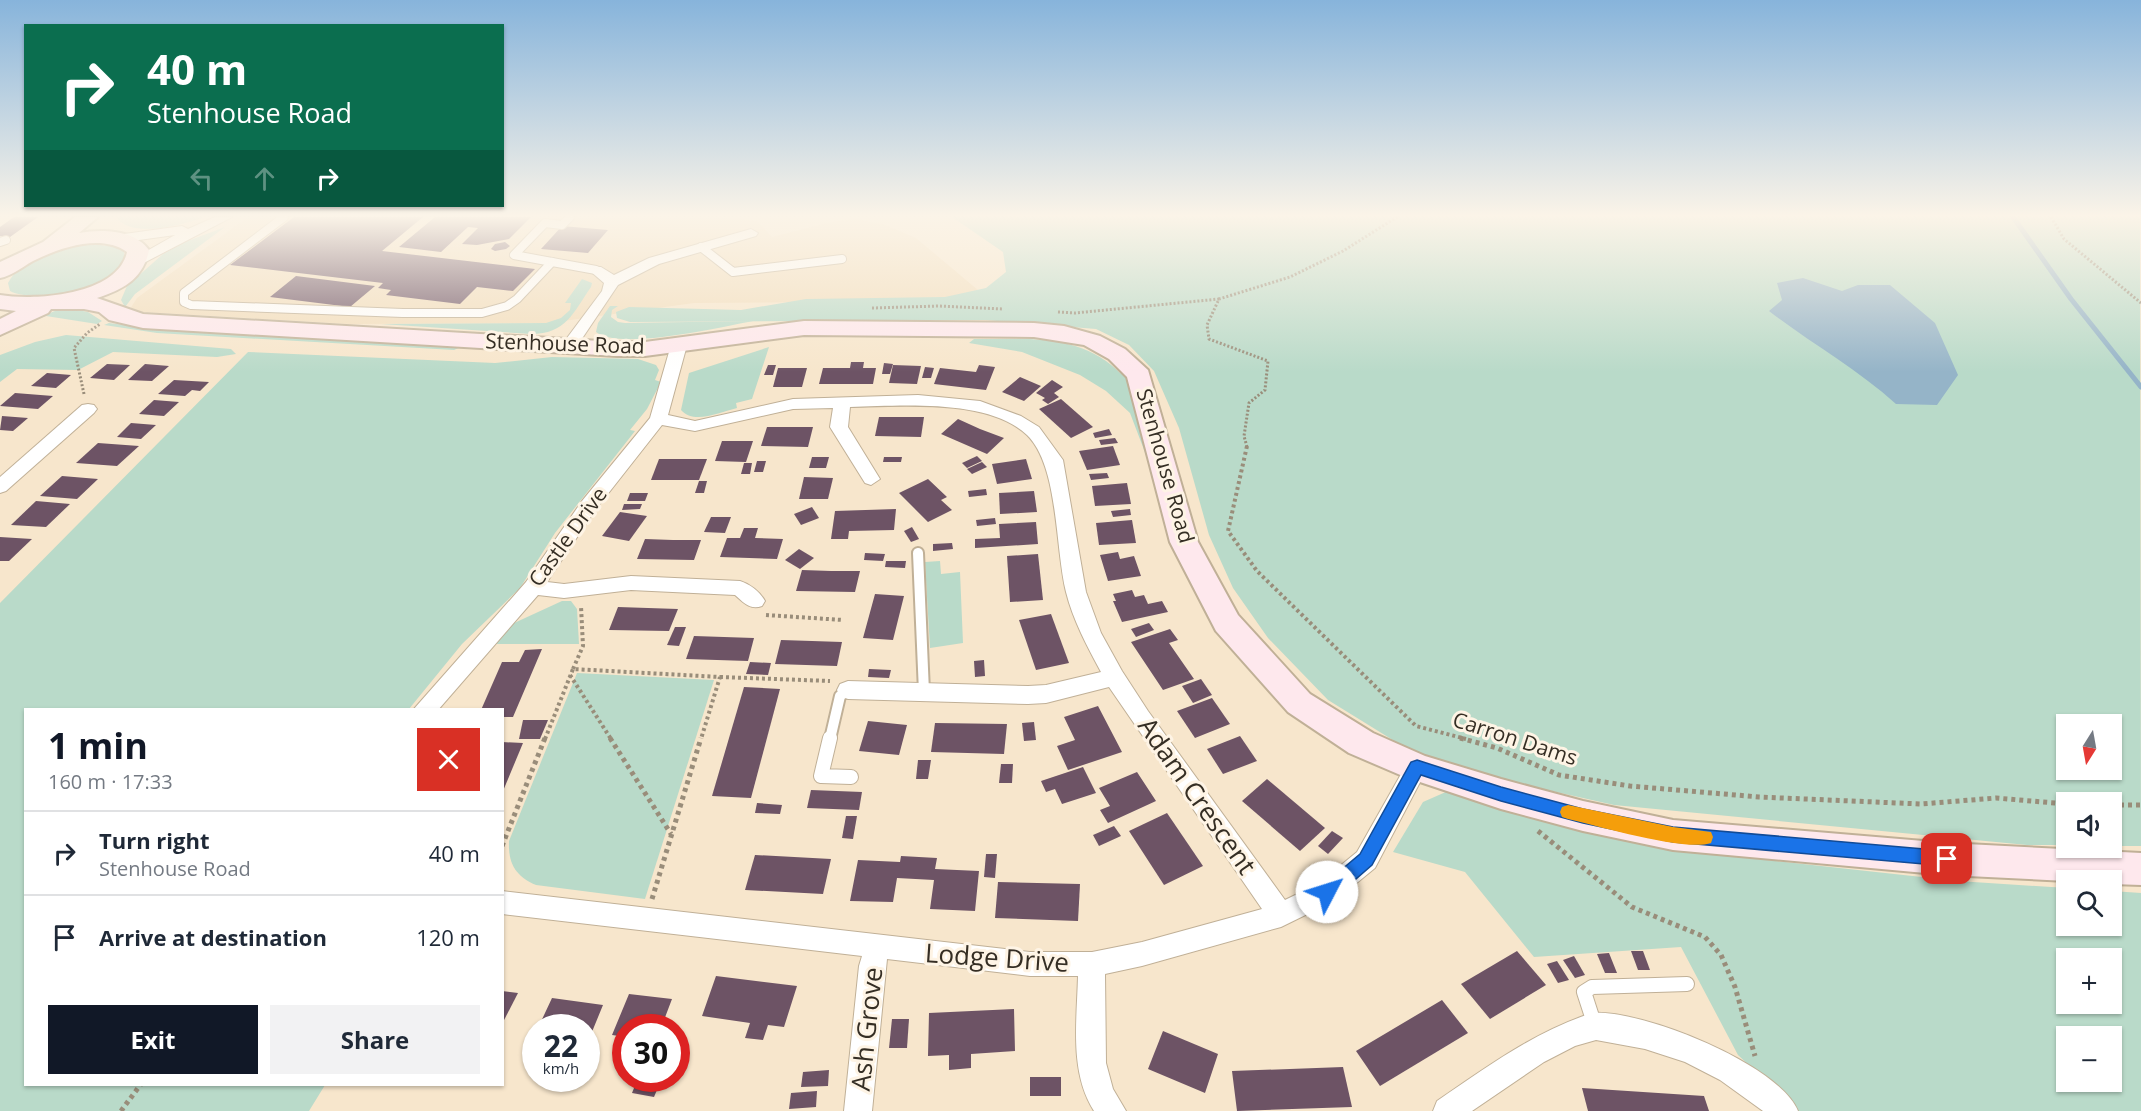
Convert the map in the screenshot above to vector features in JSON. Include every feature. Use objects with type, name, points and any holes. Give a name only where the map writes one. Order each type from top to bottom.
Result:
[{"type":"street","points":[[611,283],[639,269]]},
{"type":"street","points":[[0,302],[26,306],[54,303],[84,296],[128,270]]},
{"type":"street","points":[[112,311],[108,299],[128,270]]},
{"type":"street","points":[[569,346],[609,291],[611,283],[608,277],[596,270]]},
{"type":"street","name":"Stenhouse Road","points":[[54,303],[84,302],[143,321],[645,349],[777,330],[816,328],[1034,330],[1067,333],[1107,346],[1126,358],[1139,375],[1184,542],[1227,623],[1299,703],[1361,743],[1417,767],[1501,794],[1583,816],[1673,834],[1947,859],[2141,869]]},
{"type":"street","points":[[0,328],[54,303]]},
{"type":"street","name":"Castle Drive","points":[[426,708],[533,587],[589,505],[658,419],[679,345]]},
{"type":"street","points":[[842,400],[839,427],[871,479]]},
{"type":"street","name":"Adam Crescent","points":[[658,419],[695,426],[793,404],[842,400],[954,401],[998,412],[1033,431],[1054,460],[1076,592],[1091,633],[1114,677],[1177,771],[1281,915]]},
{"type":"street","points":[[0,487],[88,409]]},
{"type":"street","points":[[533,587],[550,591],[631,583],[741,588],[755,601]]},
{"type":"street","points":[[848,690],[1046,694],[1114,677]]},
{"type":"street","name":"Lodge Drive","points":[[504,902],[878,948],[1030,964],[1092,964],[1199,940],[1281,915],[1327,892],[1366,860],[1417,767]]},
{"type":"street","name":"Ash Grove","points":[[858,1111],[872,966],[878,948]]},
{"type":"street","points":[[1092,964],[1092,1066],[1096,1090],[1110,1111]]},
{"type":"street","points":[[1447,1111],[1546,1044],[1595,1026],[1657,1038],[1715,1061],[1775,1102]]},
{"type":"lane","points":[[216,269],[184,293],[184,302],[191,305],[403,313],[482,313],[507,306],[518,299],[546,269]]},
{"type":"lane","points":[[590,269],[596,270]]},
{"type":"lane","points":[[729,269],[733,272],[759,269]]},
{"type":"lane","points":[[918,553],[924,692]]},
{"type":"lane","points":[[848,690],[840,696],[821,776],[851,777]]},
{"type":"lane","points":[[1595,1026],[1584,992],[1592,987],[1686,984]]},
{"type":"path","name":"Carron Dams","points":[[1307,269],[1290,277],[1219,299],[1208,325],[1209,339],[1268,361],[1265,390],[1249,403],[1244,436],[1248,449],[1228,531],[1257,571],[1416,726],[1497,748],[1559,775],[1630,786],[1835,801],[1921,804],[1996,798],[2056,803]]},
{"type":"path","points":[[2100,269],[2141,303]]},
{"type":"path","points":[[88,409],[74,348],[112,311]]},
{"type":"path","points":[[504,841],[583,646],[580,589]]},
{"type":"path","points":[[755,601],[767,616],[843,620]]},
{"type":"path","points":[[573,669],[836,681],[848,690]]},
{"type":"path","points":[[570,675],[672,834]]},
{"type":"path","points":[[645,920],[720,677]]},
{"type":"path","points":[[2122,805],[2141,805]]},
{"type":"path","points":[[1533,825],[1632,907],[1705,937],[1721,955],[1735,987],[1775,1102]]},
{"type":"path","points":[[121,1111],[140,1086]]},
{"type":"shaded area","points":[[177,269],[953,269],[991,301],[694,303],[549,323],[350,324],[141,312],[130,309],[137,298]]},
{"type":"green space","points":[[20,269],[119,269],[98,284],[80,290],[40,296],[23,295],[10,291],[8,283]]},
{"type":"green space","points":[[146,269],[169,269],[135,294],[125,307],[121,300],[127,286]]},
{"type":"green space","points":[[1006,269],[2140,269],[2141,846],[2122,846],[2122,792],[2056,792],[2056,845],[2027,845],[1614,805],[1481,775],[1409,750],[1328,700],[1268,638],[1233,588],[1209,535],[1179,428],[1154,371],[1129,345],[1096,329],[985,320],[630,322],[617,318],[616,312],[629,307],[741,310],[806,299],[945,297],[986,288],[1006,272]]},
{"type":"green space","points":[[582,279],[592,283],[591,287],[573,313],[561,326],[543,333],[381,324],[546,323],[561,318],[570,310],[571,303],[565,303]]},
{"type":"green space","points":[[610,306],[618,306],[612,310],[611,317],[618,322],[625,323],[753,321],[671,336],[626,339],[608,337],[596,332],[598,323]]},
{"type":"green space","points":[[55,311],[88,312],[102,321],[97,324],[46,316],[27,322]]},
{"type":"green space","points":[[109,323],[148,328],[461,347],[454,350],[157,333],[104,325]]},
{"type":"green space","points":[[66,335],[231,349],[236,354],[217,357],[113,352],[78,370],[17,369],[0,382],[0,355],[35,342]]},
{"type":"green space","points":[[974,339],[1031,339],[1068,344],[1102,358],[1117,370],[1131,384],[1137,400],[1165,505],[1130,413],[1106,391],[1080,375],[1022,352],[969,343]]},
{"type":"green space","points":[[769,347],[752,399],[736,403],[737,408],[708,416],[693,417],[681,410],[689,373]]},
{"type":"green space","points":[[248,352],[495,363],[552,357],[638,359],[656,365],[659,370],[655,380],[661,382],[647,409],[630,430],[635,431],[555,533],[520,588],[462,644],[410,708],[24,708],[24,1086],[324,1086],[309,1111],[0,1111],[0,603]]},
{"type":"green space","points":[[940,561],[941,574],[960,572],[963,643],[930,648],[925,562]]},
{"type":"green space","points":[[562,601],[571,601],[577,609],[579,644],[492,644],[512,624]]},
{"type":"green space","points":[[577,673],[714,680],[645,899],[536,885],[518,873],[510,856],[509,841]]},
{"type":"green space","points":[[1448,791],[1535,818],[1674,850],[1958,881],[2056,887],[2056,936],[2122,936],[2122,892],[2141,893],[2141,1111],[1798,1111],[1738,1055],[1681,947],[1534,957],[1465,872],[1393,852],[1423,802]]},
{"type":"water","points":[[1803,278],[1842,291],[1858,285],[1890,285],[1935,323],[1958,375],[1937,405],[1896,404],[1865,379],[1769,311],[1782,300],[1777,283]]},
{"type":"building","points":[[263,269],[535,269],[513,291],[477,287],[460,304],[386,295],[391,290],[378,288],[383,283]]},
{"type":"building","points":[[296,276],[375,286],[350,307],[270,297]]},
{"type":"building","points":[[851,362],[864,362],[863,368],[876,368],[873,384],[819,384],[823,368],[850,368]]},
{"type":"building","points":[[884,363],[893,364],[890,374],[882,374]]},
{"type":"building","points":[[107,364],[130,365],[114,380],[90,378]]},
{"type":"building","points":[[145,364],[169,366],[152,381],[128,380]]},
{"type":"building","points":[[768,365],[776,365],[773,375],[764,375]]},
{"type":"building","points":[[893,365],[921,366],[917,384],[889,383]]},
{"type":"building","points":[[979,365],[995,367],[986,390],[934,384],[940,368],[976,372]]},
{"type":"building","points":[[925,367],[934,368],[931,378],[922,378]]},
{"type":"building","points":[[778,368],[807,368],[802,387],[773,387]]},
{"type":"building","points":[[47,373],[71,375],[56,388],[31,386]]},
{"type":"building","points":[[1020,377],[1041,386],[1024,401],[1002,392]]},
{"type":"building","points":[[174,380],[209,382],[200,391],[192,390],[185,396],[158,394]]},
{"type":"building","points":[[1052,380],[1063,387],[1054,393],[1059,397],[1048,404],[1042,400],[1045,398],[1036,393]]},
{"type":"building","points":[[15,393],[53,396],[38,409],[0,406]]},
{"type":"building","points":[[1061,399],[1093,427],[1071,438],[1039,409]]},
{"type":"building","points":[[154,400],[179,402],[164,416],[139,414]]},
{"type":"building","points":[[2,416],[28,418],[13,431],[0,430]]},
{"type":"building","points":[[879,417],[924,417],[921,437],[875,436]]},
{"type":"building","points":[[958,419],[1004,438],[987,454],[941,434]]},
{"type":"building","points":[[131,423],[156,425],[141,439],[117,437]]},
{"type":"building","points":[[767,427],[813,427],[808,447],[761,446]]},
{"type":"building","points":[[1109,429],[1112,435],[1095,438],[1093,433]]},
{"type":"building","points":[[1115,438],[1118,443],[1101,445],[1099,440]]},
{"type":"building","points":[[722,441],[753,441],[746,462],[715,461]]},
{"type":"building","points":[[98,443],[139,446],[117,466],[76,463]]},
{"type":"building","points":[[1113,446],[1120,465],[1087,470],[1079,451]]},
{"type":"building","points":[[977,456],[982,461],[967,468],[962,463]]},
{"type":"building","points":[[812,457],[829,457],[826,468],[809,468]]},
{"type":"building","points":[[884,457],[902,457],[901,462],[883,462]]},
{"type":"building","points":[[659,459],[707,459],[699,480],[651,480]]},
{"type":"building","points":[[1026,459],[1032,479],[997,484],[992,464]]},
{"type":"building","points":[[757,461],[766,461],[763,472],[754,472]]},
{"type":"building","points":[[982,462],[987,467],[972,474],[967,469]]},
{"type":"building","points":[[744,463],[752,463],[750,474],[741,474]]},
{"type":"building","points":[[1107,473],[1109,478],[1091,480],[1089,474]]},
{"type":"building","points":[[62,476],[98,479],[77,499],[40,496]]},
{"type":"building","points":[[804,477],[833,478],[828,499],[799,499]]},
{"type":"building","points":[[928,479],[947,497],[941,500],[952,510],[928,522],[899,493]]},
{"type":"building","points":[[699,481],[707,481],[704,493],[695,493]]},
{"type":"building","points":[[1127,483],[1131,504],[1095,506],[1092,486]]},
{"type":"building","points":[[986,489],[987,495],[969,497],[968,491]]},
{"type":"building","points":[[1034,491],[1037,512],[1000,514],[999,493]]},
{"type":"building","points":[[630,493],[648,493],[645,501],[627,501]]},
{"type":"building","points":[[36,501],[70,504],[46,527],[11,525]]},
{"type":"building","points":[[624,504],[642,504],[640,509],[622,510]]},
{"type":"building","points":[[812,507],[819,518],[801,525],[794,514]]},
{"type":"building","points":[[896,509],[894,530],[849,531],[848,539],[831,539],[835,511]]},
{"type":"building","points":[[1130,509],[1131,515],[1113,517],[1111,511]]},
{"type":"building","points":[[620,512],[647,516],[629,541],[602,536]]},
{"type":"building","points":[[711,517],[731,517],[725,533],[704,532]]},
{"type":"building","points":[[995,518],[996,524],[977,526],[976,520]]},
{"type":"building","points":[[1132,520],[1136,543],[1099,545],[1096,523]]},
{"type":"building","points":[[1036,522],[1038,544],[975,548],[975,539],[1000,538],[999,524]]},
{"type":"building","points":[[912,527],[919,539],[911,542],[904,531]]},
{"type":"building","points":[[744,528],[758,528],[755,538],[783,539],[777,559],[720,557],[727,538],[740,538]]},
{"type":"building","points":[[0,537],[32,539],[9,561],[0,561]]},
{"type":"building","points":[[645,539],[701,540],[694,560],[637,559]]},
{"type":"building","points":[[952,543],[953,549],[933,551],[933,544]]},
{"type":"building","points":[[799,549],[814,558],[800,569],[785,560]]},
{"type":"building","points":[[1118,552],[1120,559],[1134,556],[1141,576],[1108,581],[1100,555]]},
{"type":"building","points":[[865,553],[885,554],[883,561],[864,560]]},
{"type":"building","points":[[1038,554],[1043,600],[1010,602],[1007,556]]},
{"type":"building","points":[[886,561],[906,561],[905,568],[885,567]]},
{"type":"building","points":[[802,570],[860,571],[855,592],[796,591]]},
{"type":"building","points":[[1132,590],[1135,597],[1144,595],[1148,604],[1162,601],[1168,612],[1122,622],[1113,601],[1116,601],[1113,594]]},
{"type":"building","points":[[875,594],[904,596],[893,640],[863,638]]},
{"type":"building","points":[[618,607],[678,609],[669,631],[609,630]]},
{"type":"building","points":[[1051,614],[1069,663],[1036,670],[1019,620]]},
{"type":"building","points":[[1149,623],[1154,630],[1136,637],[1131,629]]},
{"type":"building","points":[[675,627],[686,627],[679,646],[667,645]]},
{"type":"building","points":[[1170,629],[1178,640],[1169,643],[1194,679],[1163,690],[1131,642]]},
{"type":"building","points":[[694,636],[754,638],[748,661],[686,659]]},
{"type":"building","points":[[781,640],[842,642],[837,666],[775,664]]},
{"type":"building","points":[[542,649],[513,717],[504,717],[504,708],[482,708],[502,662],[519,662],[525,650]]},
{"type":"building","points":[[984,660],[985,676],[975,677],[974,661]]},
{"type":"building","points":[[750,662],[771,663],[768,675],[746,674]]},
{"type":"building","points":[[869,669],[891,670],[889,678],[868,677]]},
{"type":"building","points":[[1201,679],[1212,695],[1193,703],[1182,686]]},
{"type":"building","points":[[744,687],[780,689],[751,798],[712,796]]},
{"type":"building","points":[[1212,698],[1230,724],[1195,738],[1177,711]]},
{"type":"building","points":[[1098,706],[1122,752],[1068,770],[1057,746],[1075,740],[1064,717]]},
{"type":"building","points":[[523,720],[548,720],[540,739],[519,739]]},
{"type":"building","points":[[868,721],[907,725],[899,755],[859,751]]},
{"type":"building","points":[[1034,722],[1036,740],[1024,741],[1022,723]]},
{"type":"building","points":[[935,723],[1007,724],[1004,754],[931,752]]},
{"type":"building","points":[[1240,736],[1257,761],[1223,774],[1207,749]]},
{"type":"building","points":[[504,742],[523,743],[504,789]]},
{"type":"building","points":[[918,760],[931,760],[928,779],[916,779]]},
{"type":"building","points":[[1001,764],[1013,764],[1012,783],[999,783]]},
{"type":"building","points":[[1083,767],[1096,793],[1062,804],[1055,789],[1046,792],[1041,781]]},
{"type":"building","points":[[1137,772],[1156,801],[1108,823],[1100,810],[1110,806],[1099,788]]},
{"type":"building","points":[[1267,779],[1325,828],[1300,851],[1242,801]]},
{"type":"building","points":[[811,790],[862,792],[859,810],[807,808]]},
{"type":"building","points":[[757,803],[782,805],[780,814],[755,813]]},
{"type":"building","points":[[1167,813],[1203,866],[1164,885],[1129,831]]},
{"type":"building","points":[[846,816],[857,816],[853,839],[842,838]]},
{"type":"building","points":[[1114,826],[1121,836],[1099,846],[1093,835]]},
{"type":"building","points":[[1332,831],[1343,838],[1328,854],[1318,846]]},
{"type":"building","points":[[986,854],[997,854],[995,878],[984,877]]},
{"type":"building","points":[[755,855],[831,859],[823,894],[745,890]]},
{"type":"building","points":[[901,856],[937,858],[935,869],[979,871],[975,911],[930,909],[934,880],[897,878],[893,902],[850,901],[858,860],[900,862]]},
{"type":"building","points":[[998,882],[1080,884],[1078,921],[995,918]]},
{"type":"building","points":[[1517,951],[1546,985],[1490,1019],[1461,984]]},
{"type":"building","points":[[1631,951],[1643,951],[1650,970],[1638,970]]},
{"type":"building","points":[[1609,953],[1617,973],[1605,973],[1597,954]]},
{"type":"building","points":[[1574,956],[1585,975],[1575,978],[1563,960]]},
{"type":"building","points":[[1557,961],[1569,980],[1558,983],[1547,964]]},
{"type":"building","points":[[716,976],[797,986],[784,1027],[768,1025],[763,1040],[745,1038],[750,1023],[702,1016]]},
{"type":"building","points":[[504,991],[518,993],[504,1020]]},
{"type":"building","points":[[629,994],[672,999],[666,1014],[621,1014]]},
{"type":"building","points":[[552,998],[603,1005],[599,1014],[545,1014]]},
{"type":"building","points":[[1442,1000],[1468,1033],[1380,1086],[1356,1051]]},
{"type":"building","points":[[1014,1009],[1015,1051],[971,1054],[971,1068],[949,1070],[949,1055],[928,1056],[929,1013]]},
{"type":"building","points":[[892,1019],[909,1019],[907,1048],[889,1048]]},
{"type":"building","points":[[1163,1031],[1218,1054],[1205,1093],[1148,1069]]},
{"type":"building","points":[[1343,1067],[1352,1107],[1237,1111],[1232,1071]]},
{"type":"building","points":[[829,1070],[828,1086],[801,1087],[803,1072]]},
{"type":"building","points":[[1030,1077],[1061,1077],[1061,1096],[1030,1096]]},
{"type":"building","points":[[1582,1088],[1704,1096],[1709,1111],[1588,1111]]},
{"type":"building","points":[[817,1091],[816,1107],[789,1109],[791,1093]]},
{"type":"building","points":[[632,1092],[656,1092],[654,1097]]},
{"type":"waterway","points":[[2050,269],[2141,387]]},
{"type":"slow traffic","points":[[1568,812],[1673,834],[1705,837]]},
{"type":"route","points":[[1327,892],[1366,860],[1417,767],[1501,794],[1583,816],[1673,834],[1947,859]]}]
